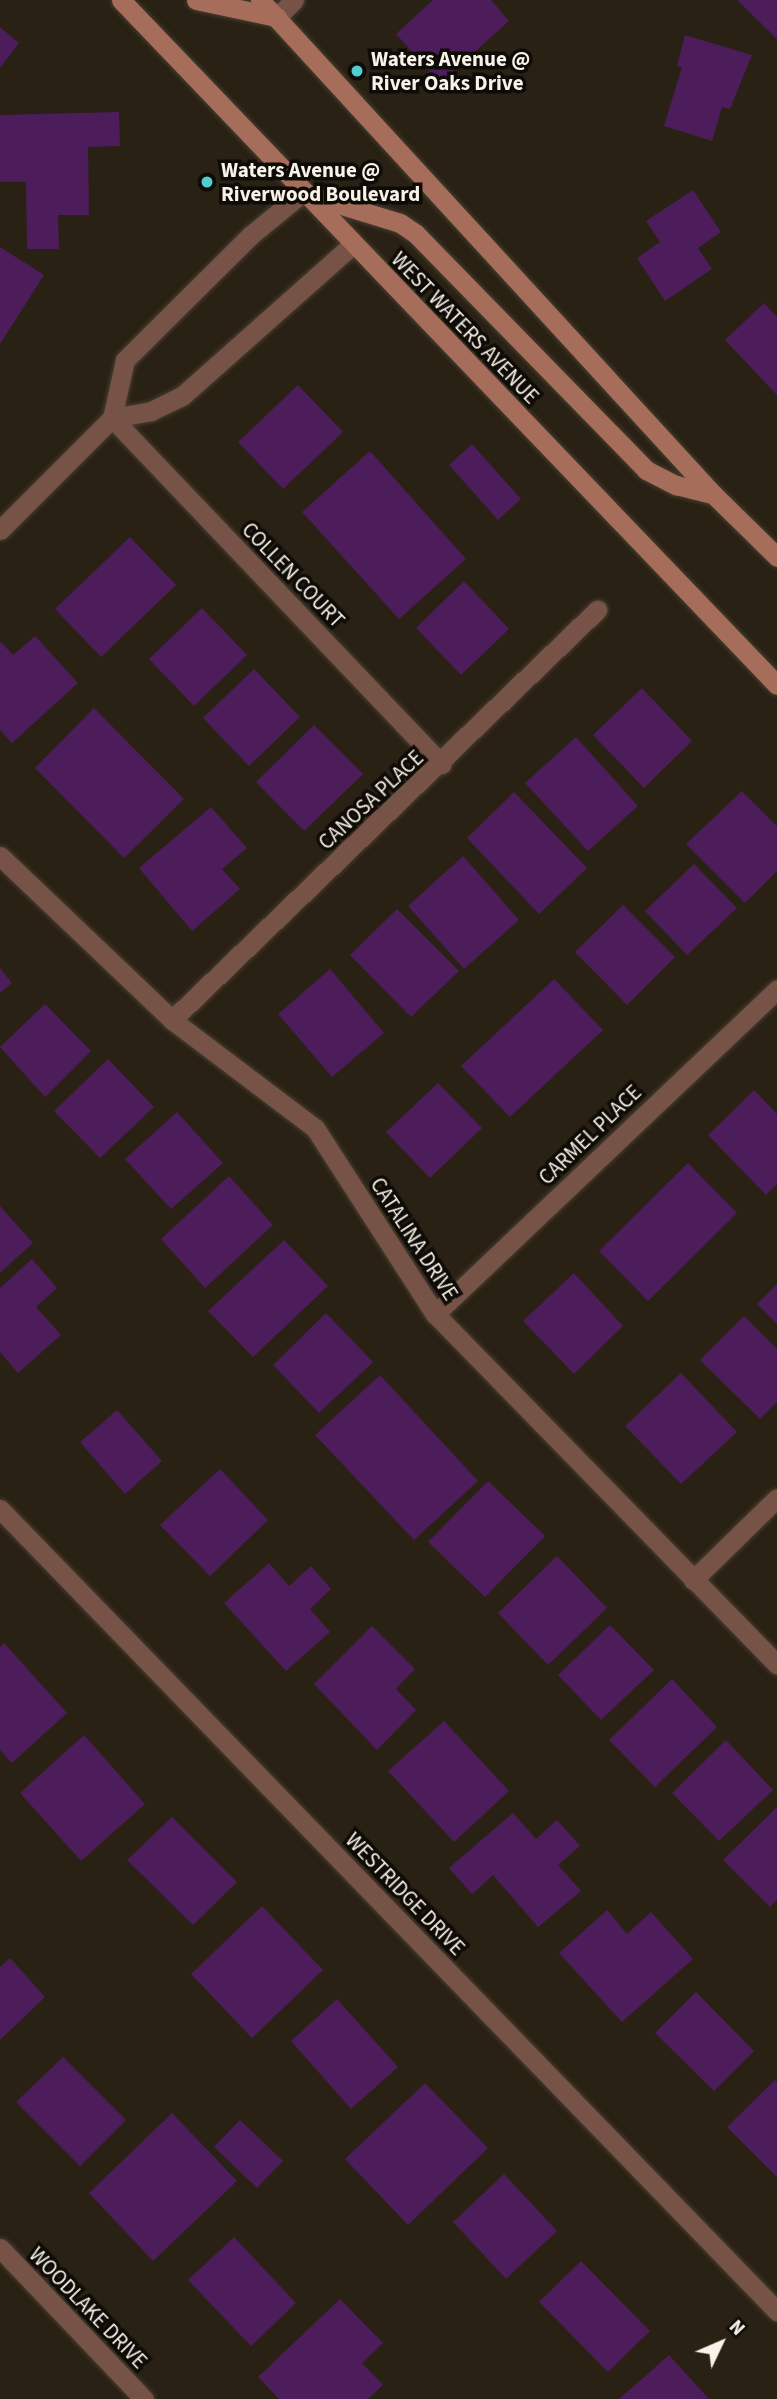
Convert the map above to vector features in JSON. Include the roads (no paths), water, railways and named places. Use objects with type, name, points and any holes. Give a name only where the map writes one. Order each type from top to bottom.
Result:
[{"type":"main road","name":"WEST WATERS AVENUE","points":[[121,0],[777,685]]},
{"type":"main road","points":[[196,0],[277,17]]},
{"type":"main road","points":[[260,0],[713,494],[777,557]]},
{"type":"main road","points":[[302,192],[400,223],[415,233],[646,470],[676,485],[713,494]]},
{"type":"street","points":[[277,17],[294,0]]},
{"type":"street","points":[[0,530],[112,418],[125,360],[251,235],[302,192]]},
{"type":"street","points":[[112,418],[151,411],[182,396],[353,244]]},
{"type":"street","name":"COLLEN COURT","points":[[112,418],[442,764]]},
{"type":"street","name":"CANOSA PLACE","points":[[172,1020],[442,764],[597,610]]},
{"type":"street","name":"CATALINA DRIVE","points":[[0,856],[172,1020],[315,1128],[435,1314],[777,1665]]},
{"type":"street","name":"CARMEL PLACE","points":[[435,1314],[777,989]]},
{"type":"street","points":[[693,1580],[777,1498]]},
{"type":"street","name":"WESTRIDGE DRIVE","points":[[0,1508],[777,2311]]},
{"type":"street","name":"WOODLAKE DRIVE","points":[[0,2248],[144,2399]]},
{"type":"place","name":"Waters Avenue @ River Oaks Drive","points":[[357,71]]},
{"type":"place","name":"Waters Avenue @ Riverwood Boulevard","points":[[207,182]]}]
